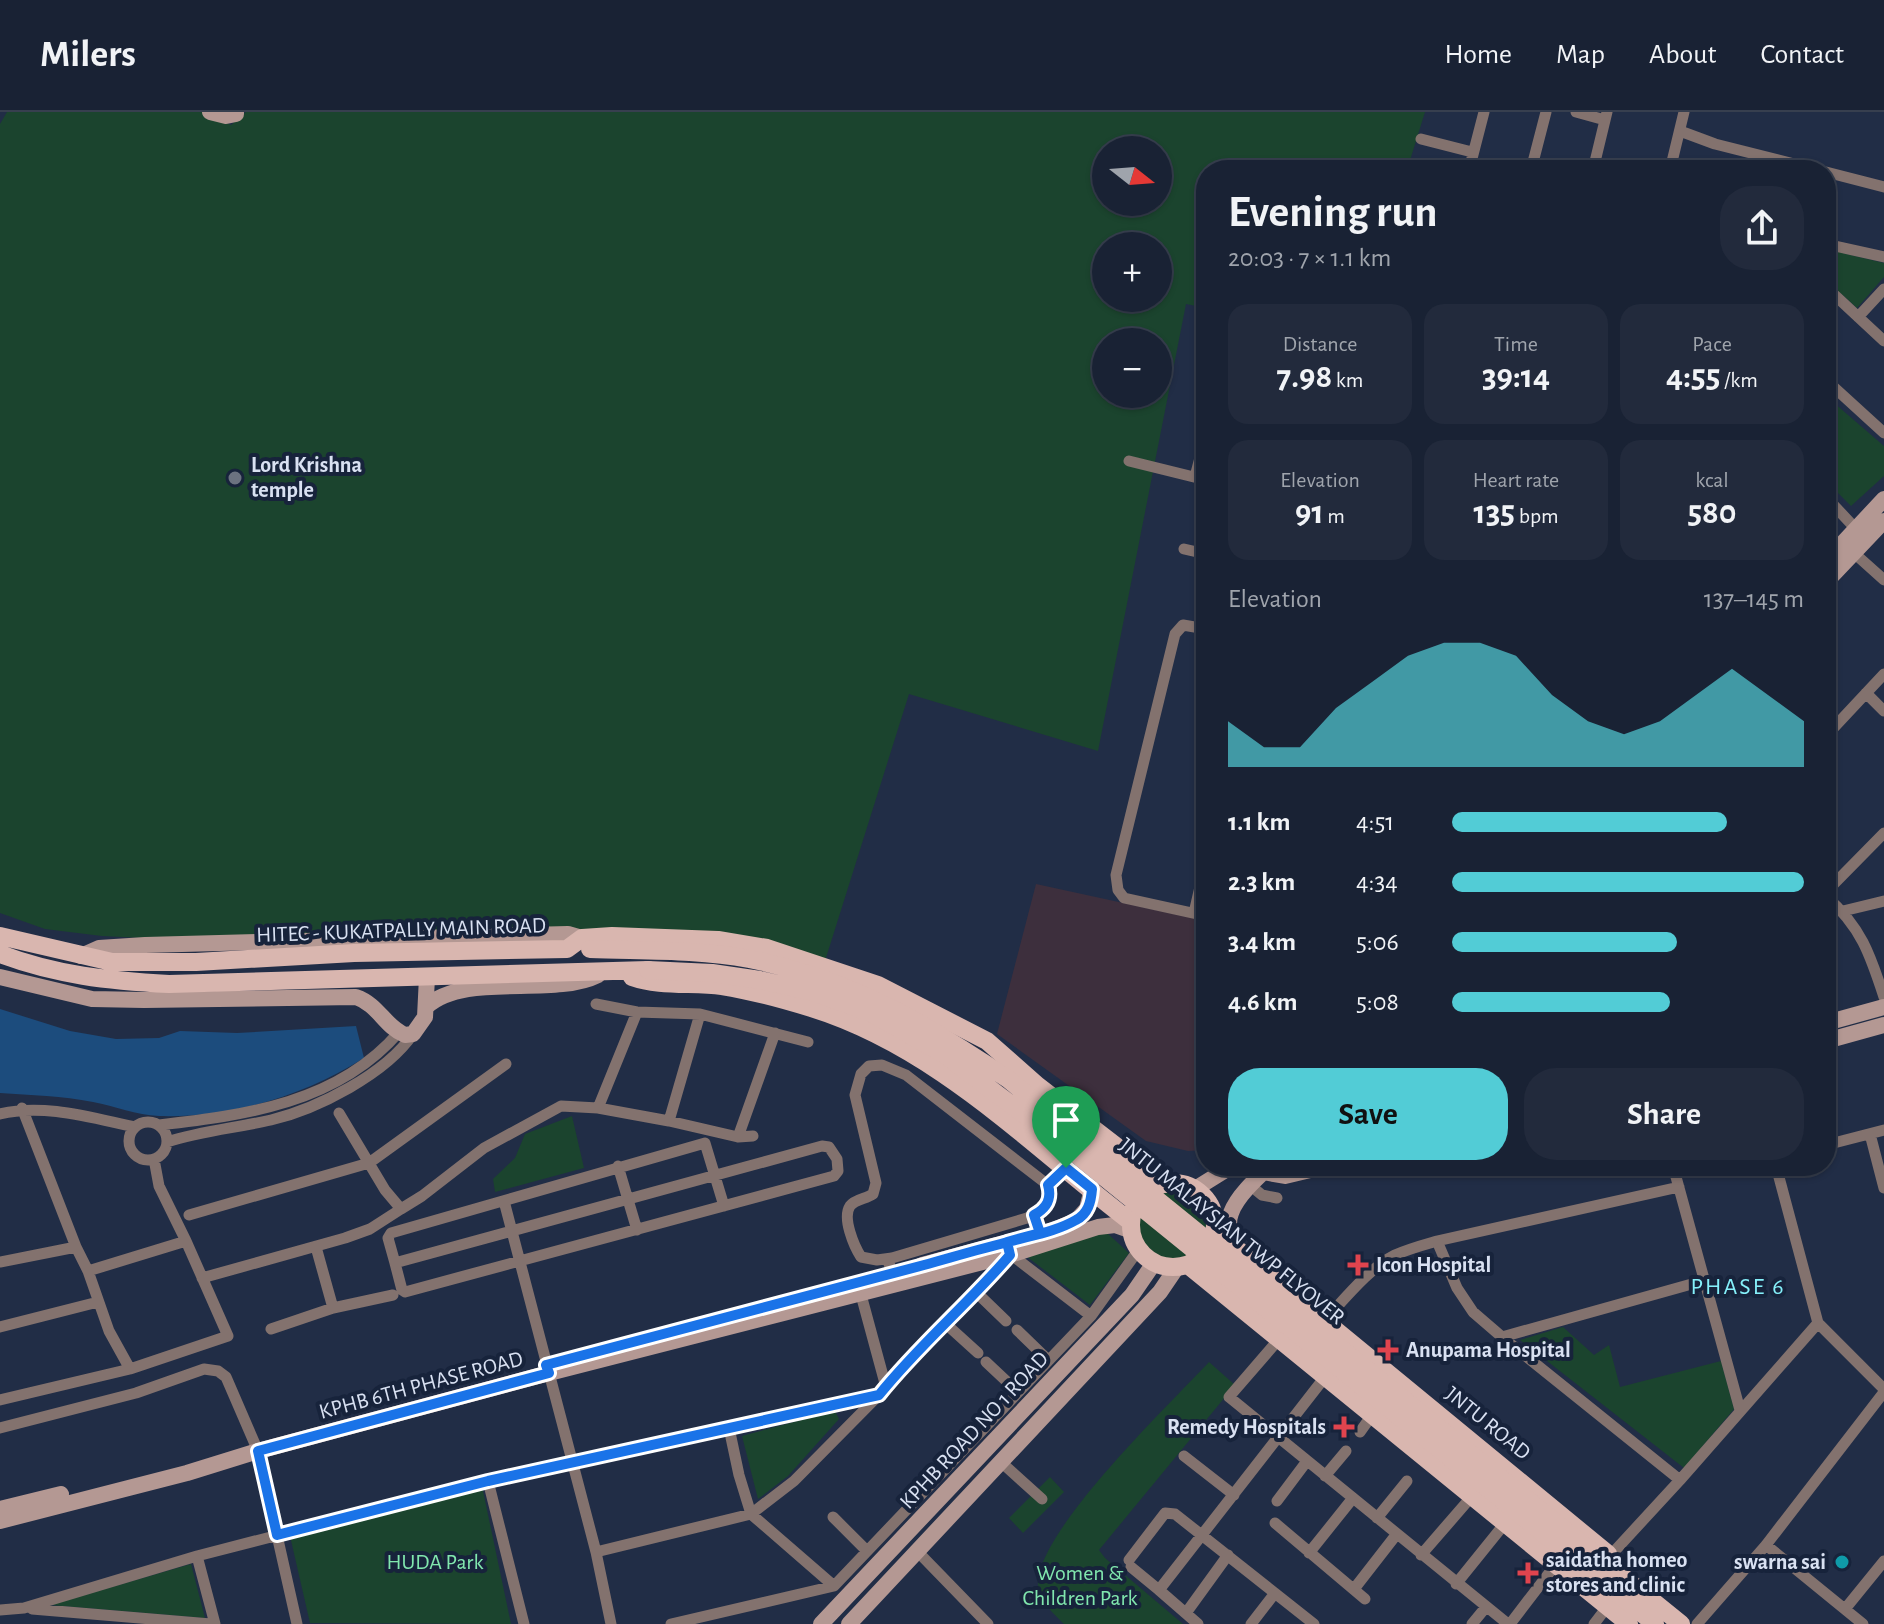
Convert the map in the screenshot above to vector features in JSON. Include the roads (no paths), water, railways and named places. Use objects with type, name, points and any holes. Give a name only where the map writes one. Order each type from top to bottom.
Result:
[{"type":"main road","name":"HITEC - KUKATPALLY MAIN ROAD","points":[[0,936],[112,962],[196,962],[580,945],[658,936],[718,940],[767,948],[878,985],[987,1041],[1165,1184]]},
{"type":"main road","name":"JNTU MALAYSIAN TWP FLYOVER","points":[[580,945],[691,952],[747,959],[788,969],[857,991],[943,1036],[1008,1079],[1681,1624]]},
{"type":"main road","points":[[0,954],[60,973],[127,982],[169,984],[612,971],[652,982],[722,986],[766,995],[812,1008],[886,1039],[973,1095],[1092,1189],[1132,1226]]},
{"type":"main road","name":"JNTU MALAYSIAN TWP FLYOVER","points":[[612,971],[648,970],[736,976],[813,992],[871,1013],[945,1055],[1061,1142],[1655,1624]]},
{"type":"main road","points":[[1035,1143],[1064,1105]]},
{"type":"main road","points":[[1182,1266],[1206,1251],[1215,1231],[1211,1207],[1195,1189],[1165,1184],[1152,1189],[1135,1209],[1132,1226],[1139,1249],[1154,1263],[1182,1266],[1280,1338],[1629,1624]]},
{"type":"main road","name":"JNTU ROAD","points":[[1215,1231],[1695,1624]]},
{"type":"main road","points":[[1457,1481],[1483,1450]]},
{"type":"street","points":[[210,112],[226,116],[241,113]]},
{"type":"street","points":[[1471,160],[1484,112]]},
{"type":"street","points":[[1534,160],[1546,112]]},
{"type":"street","points":[[1576,112],[1606,116],[1595,160]]},
{"type":"street","points":[[1673,160],[1684,112]]},
{"type":"street","points":[[1680,131],[1715,144],[1778,160]]},
{"type":"street","points":[[1421,139],[1472,152]]},
{"type":"street","points":[[1836,175],[1884,187]]},
{"type":"street","points":[[1836,246],[1884,257]]},
{"type":"street","points":[[1858,317],[1884,289]]},
{"type":"street","points":[[1836,296],[1884,341]]},
{"type":"street","points":[[1836,389],[1884,433]]},
{"type":"street","points":[[1129,461],[1196,478]]},
{"type":"street","points":[[1836,550],[1884,499]]},
{"type":"street","points":[[1836,508],[1856,529]]},
{"type":"street","points":[[1836,572],[1884,521]]},
{"type":"street","points":[[1184,549],[1196,552]]},
{"type":"street","points":[[1854,553],[1884,580]]},
{"type":"street","points":[[1196,627],[1183,625],[1175,634],[1116,875],[1118,890],[1124,898],[1196,913]]},
{"type":"street","points":[[1836,725],[1884,674]]},
{"type":"street","points":[[1866,693],[1884,711]]},
{"type":"street","points":[[1836,883],[1884,833]]},
{"type":"street","points":[[1843,911],[1884,901]]},
{"type":"street","points":[[1836,904],[1869,949],[1884,997]]},
{"type":"street","points":[[426,1007],[444,995],[570,982],[612,971]]},
{"type":"street","points":[[0,977],[92,999],[356,997],[369,1001],[406,1033]]},
{"type":"street","points":[[0,1114],[22,1108],[85,1116],[135,1127],[146,1122],[159,1125],[261,1111],[293,1102],[330,1086],[425,1017],[436,977]]},
{"type":"street","points":[[596,1004],[637,1012],[700,1014],[808,1042]]},
{"type":"street","points":[[1836,1020],[1884,1007]]},
{"type":"street","points":[[598,1108],[637,1012]]},
{"type":"street","points":[[669,1121],[700,1014]]},
{"type":"street","points":[[1836,1038],[1884,1025]]},
{"type":"street","points":[[167,1142],[274,1119],[317,1104],[390,1061],[406,1033]]},
{"type":"street","points":[[738,1137],[775,1033]]},
{"type":"street","points":[[874,1066],[886,1039]]},
{"type":"street","points":[[189,1215],[369,1163],[506,1064]]},
{"type":"street","points":[[1048,1185],[906,1075],[882,1065],[869,1066],[861,1074],[855,1095],[876,1183],[869,1198],[852,1204],[847,1219],[861,1257],[890,1266],[1034,1215],[1048,1203],[1048,1185],[1066,1168]]},
{"type":"street","points":[[202,1278],[370,1229],[422,1196],[484,1148],[561,1106],[598,1108],[738,1137],[753,1136]]},
{"type":"street","points":[[22,1108],[109,1331],[130,1369]]},
{"type":"street","points":[[339,1113],[385,1190],[401,1209]]},
{"type":"street","points":[[135,1127],[129,1139],[132,1151],[141,1159],[154,1159],[163,1153],[167,1142],[165,1132],[159,1125]]},
{"type":"street","points":[[1836,1142],[1884,1130]]},
{"type":"street","points":[[1870,1134],[1884,1188]]},
{"type":"street","points":[[395,1263],[513,1232],[628,1199],[716,1175],[822,1146],[829,1147],[837,1159],[838,1171],[834,1176],[637,1230],[519,1260],[405,1292],[402,1290],[388,1238],[391,1233],[705,1143],[716,1175],[724,1206]]},
{"type":"street","points":[[0,1400],[130,1369],[228,1336],[159,1186],[154,1159]]},
{"type":"street","points":[[618,1166],[637,1230]]},
{"type":"street","points":[[1195,1189],[1216,1176]]},
{"type":"street","points":[[1233,1246],[1229,1232],[1231,1213],[1260,1176]]},
{"type":"street","points":[[1676,1176],[1740,1410]]},
{"type":"street","points":[[1695,1624],[1766,1545],[1884,1391],[1818,1323],[1779,1176]]},
{"type":"street","points":[[1251,1186],[1268,1198],[1277,1198]]},
{"type":"street","points":[[1324,1321],[1392,1256],[1437,1241],[1679,1187]]},
{"type":"street","name":"KPHB 6TH PHASE ROAD","points":[[548,1369],[890,1266],[1008,1248],[1082,1216],[1091,1201],[1092,1189]]},
{"type":"street","points":[[504,1201],[596,1552],[611,1624]]},
{"type":"street","points":[[1034,1215],[1040,1233]]},
{"type":"street","name":"KPHB 6TH PHASE ROAD","points":[[0,1509],[256,1447],[548,1369],[860,1291],[1008,1248],[1098,1227],[1132,1226]]},
{"type":"street","points":[[88,1271],[186,1241]]},
{"type":"street","points":[[1437,1241],[1457,1288],[1473,1312],[1680,1480]]},
{"type":"street","points":[[0,1262],[76,1247]]},
{"type":"street","points":[[316,1247],[333,1308]]},
{"type":"street","points":[[596,1552],[751,1514],[794,1481],[977,1293],[1008,1248],[1091,1316]]},
{"type":"street","points":[[671,1624],[834,1586],[1091,1316],[1139,1249]]},
{"type":"street","name":"KPHB ROAD NO 1 ROAD","points":[[821,1624],[1132,1295],[1154,1263]]},
{"type":"street","points":[[849,1624],[1182,1266]]},
{"type":"street","points":[[1502,1337],[1706,1280]]},
{"type":"street","points":[[860,1291],[882,1391]]},
{"type":"street","points":[[977,1293],[1006,1321]]},
{"type":"street","points":[[271,1329],[333,1308],[393,1295]]},
{"type":"street","points":[[0,1327],[98,1302]]},
{"type":"street","points":[[1610,1556],[1818,1323]]},
{"type":"street","points":[[946,1324],[1018,1392]]},
{"type":"street","points":[[1017,1330],[1048,1360]]},
{"type":"street","points":[[1280,1338],[1229,1397],[1396,1535],[1509,1624],[1556,1564]]},
{"type":"street","points":[[0,1428],[136,1393],[204,1369],[218,1371],[226,1377],[256,1447],[297,1624]]},
{"type":"street","points":[[1159,1590],[1325,1377]]},
{"type":"street","points":[[24,1608],[197,1556],[488,1481],[882,1391]]},
{"type":"street","points":[[1360,1432],[1372,1415]]},
{"type":"street","points":[[729,1428],[751,1514],[834,1586]]},
{"type":"street","name":"KPHB 6TH PHASE ROAD","points":[[0,1521],[187,1473],[256,1447]]},
{"type":"street","points":[[1325,1476],[1346,1451]]},
{"type":"street","points":[[1184,1456],[1234,1495]]},
{"type":"street","points":[[1277,1501],[1307,1461]]},
{"type":"street","points":[[1001,1462],[1042,1499]]},
{"type":"street","points":[[488,1481],[524,1624]]},
{"type":"street","points":[[1377,1518],[1407,1481]]},
{"type":"street","points":[[1421,1555],[1473,1495]]},
{"type":"street","points":[[1309,1553],[1353,1498]]},
{"type":"street","points":[[1198,1624],[1130,1563],[1165,1513],[1175,1514],[1202,1534],[1314,1624]]},
{"type":"street","points":[[833,1517],[867,1551]]},
{"type":"street","points":[[1456,1584],[1506,1522]]},
{"type":"street","points":[[1275,1523],[1365,1599]]},
{"type":"street","points":[[1354,1589],[1396,1535]]},
{"type":"street","points":[[1766,1545],[1863,1624]]},
{"type":"street","points":[[918,1552],[988,1624]]},
{"type":"street","points":[[1186,1613],[1228,1555]]},
{"type":"street","points":[[0,1610],[24,1608],[213,1624],[197,1556]]},
{"type":"street","points":[[1845,1609],[1884,1561]]},
{"type":"street","points":[[1251,1624],[1275,1593]]},
{"type":"street","points":[[1472,1624],[1486,1607]]},
{"type":"street","points":[[1594,1624],[1607,1607]]},
{"type":"water","points":[[0,1009],[70,1031],[116,1039],[159,1038],[180,1031],[237,1033],[356,1026],[364,1058],[292,1094],[240,1109],[186,1116],[150,1115],[81,1100],[0,1093]]},
{"type":"place","name":"Lord Krishna temple","points":[[235,478]]},
{"type":"place","name":"Icon Hospital","points":[[1358,1265]]},
{"type":"place","name":"Anupama Hospital","points":[[1388,1350]]},
{"type":"place","name":"Remedy Hospitals","points":[[1344,1427]]},
{"type":"place","name":"swarna sai","points":[[1842,1562]]},
{"type":"place","name":"saidatha homeo stores and clinic","points":[[1528,1573]]},
{"type":"district","name":"PHASE 6","points":[[1738,1287]]},
{"type":"park label","name":"HUDA Park","points":[[435,1562]]},
{"type":"park label","name":"Women & Children Park","points":[[1080,1586]]}]
